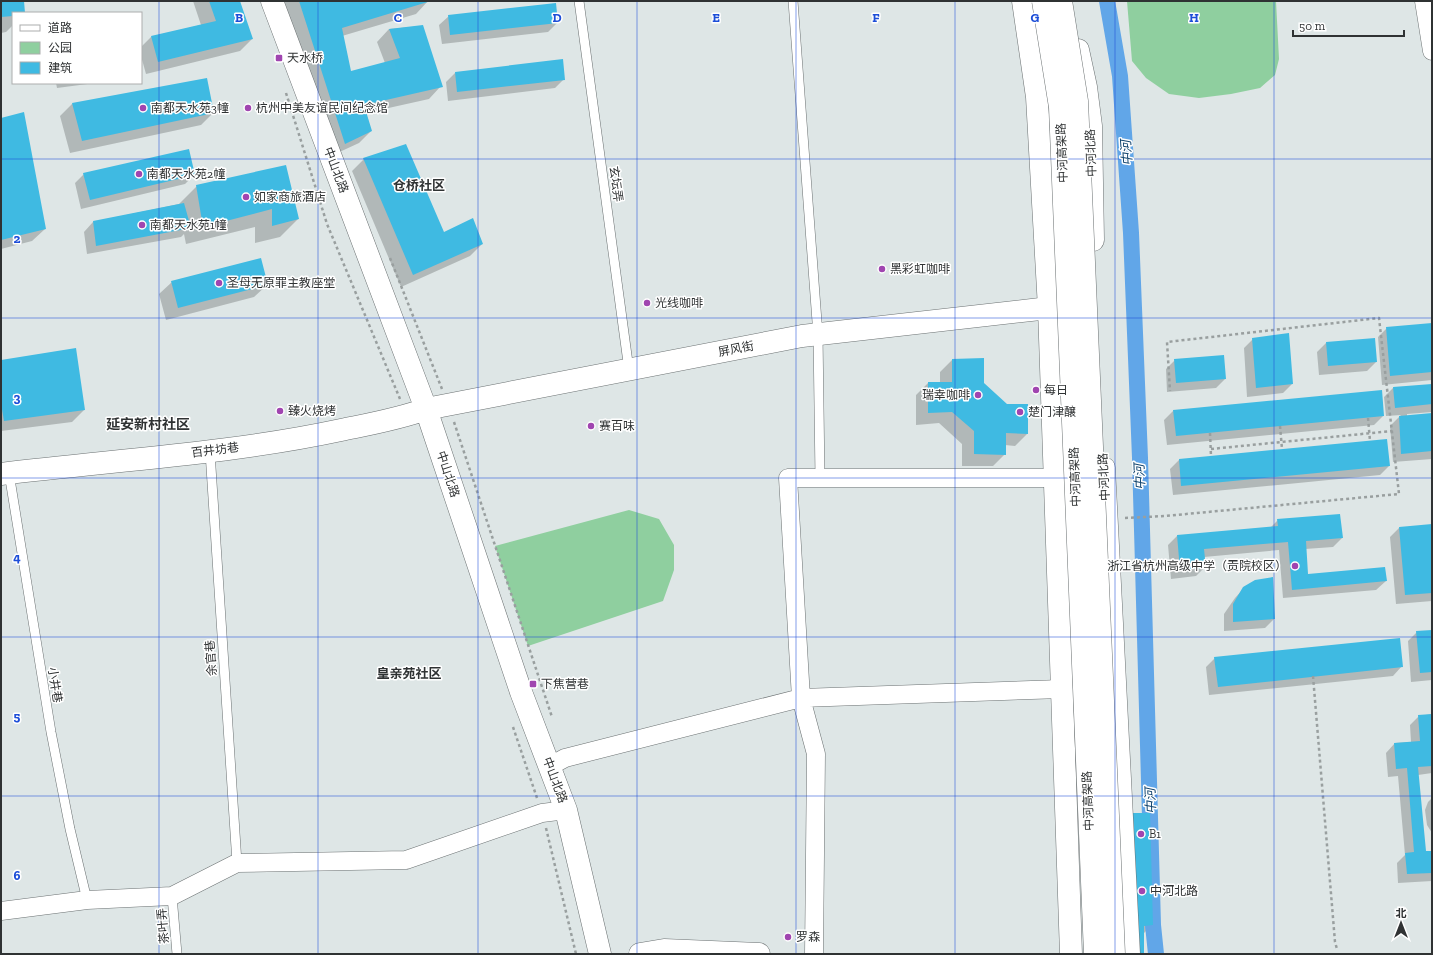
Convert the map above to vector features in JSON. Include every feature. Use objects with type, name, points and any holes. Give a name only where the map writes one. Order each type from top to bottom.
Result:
[{"type":"main road","name":"中山北路","points":[[272,1],[417,412],[566,810],[600,954]]},
{"type":"main road","points":[[1023,1],[1038,97],[1049,308],[1071,954]]},
{"type":"main road","name":"中河高架路","points":[[1043,1],[1060,107],[1095,954]]},
{"type":"main road","name":"中河高架路","points":[[1061,1],[1077,101],[1114,954]]},
{"type":"main road","name":"中河北路","points":[[1070,1],[1086,87],[1091,126],[1095,304],[1129,954]]},
{"type":"main road","name":"屏风街","points":[[417,412],[802,336],[1049,308]]},
{"type":"main road","name":"百井坊巷","points":[[5,474],[210,451],[305,438],[417,412]]},
{"type":"main road","points":[[640,954],[664,950],[759,954]]},
{"type":"street","points":[[1424,1],[1432,51]]},
{"type":"street","points":[[814,954],[816,754],[801,698],[788,478],[1054,478]]},
{"type":"street","points":[[550,766],[565,758],[801,698],[1062,688]]},
{"type":"street","points":[[1,911],[87,900],[172,896],[237,863],[406,860],[542,813],[566,810]]},
{"type":"lane","name":"玄坛弄","points":[[579,1],[629,370]]},
{"type":"lane","points":[[793,1],[818,335],[820,478]]},
{"type":"lane","name":"余官巷","points":[[210,451],[237,863]]},
{"type":"lane","name":"小井巷","points":[[5,474],[51,732],[70,829],[87,900]]},
{"type":"lane","name":"茶叶弄","points":[[172,896],[177,954]]},
{"type":"path","points":[[285,90],[327,224],[417,412]]},
{"type":"path","points":[[1131,518],[1399,494],[1379,318],[1167,342],[1170,391]]},
{"type":"path","points":[[1368,418],[1370,441]]},
{"type":"path","points":[[1280,426],[1282,450]]},
{"type":"path","points":[[1210,449],[1392,431]]},
{"type":"path","points":[[1210,433],[1211,456]]},
{"type":"path","points":[[1313,676],[1335,942],[1337,949]]},
{"type":"path","points":[[512,723],[542,813],[576,954]]},
{"type":"green space","points":[[1127,1],[1276,1],[1279,59],[1275,75],[1260,88],[1231,94],[1199,98],[1169,94],[1146,78],[1132,61]]},
{"type":"green space","points":[[629,510],[659,519],[674,545],[674,570],[663,601],[528,646],[495,546]]},
{"type":"building","points":[[1,1],[24,1],[25,12],[12,12],[12,16],[1,17]]},
{"type":"building","points":[[209,1],[240,1],[253,39],[158,62],[151,36],[216,21]]},
{"type":"building","points":[[299,1],[431,1],[342,28],[351,71],[400,58],[389,29],[423,25],[443,87],[364,105],[372,131],[345,144]]},
{"type":"building","points":[[556,3],[558,23],[450,35],[448,15]]},
{"type":"building","points":[[563,59],[565,80],[457,92],[455,72]]},
{"type":"building","name":"南都天水苑3幢","points":[[207,78],[214,113],[82,141],[72,103]]},
{"type":"building","points":[[24,112],[46,229],[1,240],[1,118]]},
{"type":"building","points":[[406,144],[444,232],[473,218],[483,244],[413,275],[363,158]]},
{"type":"building","name":"南都天水苑2幢","points":[[189,149],[195,175],[90,200],[83,173]]},
{"type":"building","name":"如家商旅酒店","points":[[286,165],[299,219],[272,226],[272,209],[203,227],[196,185]]},
{"type":"building","name":"南都天水苑1幢","points":[[184,203],[191,228],[96,246],[93,221]]},
{"type":"building","name":"圣母无原罪主教座堂","points":[[261,258],[268,285],[178,308],[171,281]]},
{"type":"building","points":[[1432,323],[1432,372],[1390,376],[1386,327]]},
{"type":"building","points":[[1289,333],[1293,384],[1256,388],[1252,338]]},
{"type":"building","points":[[1375,338],[1377,362],[1328,366],[1326,342]]},
{"type":"building","points":[[76,348],[85,410],[4,421],[1,403],[1,360]]},
{"type":"building","points":[[1224,355],[1226,379],[1176,383],[1174,359]]},
{"type":"building","points":[[984,358],[984,383],[1007,404],[1028,404],[1028,434],[1006,433],[1006,455],[974,454],[974,431],[952,412],[928,413],[928,382],[952,382],[952,359]]},
{"type":"building","points":[[1432,384],[1432,404],[1395,408],[1393,387]]},
{"type":"building","points":[[1382,390],[1384,416],[1176,436],[1173,410]]},
{"type":"building","points":[[1432,413],[1432,451],[1401,454],[1399,416]]},
{"type":"building","points":[[1387,439],[1390,466],[1181,486],[1179,459]]},
{"type":"building","points":[[1340,514],[1343,538],[1306,541],[1308,574],[1385,567],[1387,581],[1292,590],[1288,542],[1204,549],[1206,568],[1180,570],[1177,535],[1278,526],[1277,519]]},
{"type":"building","points":[[1432,524],[1432,593],[1405,595],[1399,527]]},
{"type":"building","points":[[1273,577],[1275,619],[1233,622],[1233,604],[1243,587],[1255,580]]},
{"type":"building","points":[[1432,630],[1432,672],[1420,673],[1416,631]]},
{"type":"building","points":[[1400,638],[1403,667],[1218,687],[1214,657]]},
{"type":"building","points":[[1432,714],[1432,766],[1418,767],[1426,851],[1432,851],[1432,873],[1407,874],[1405,853],[1414,852],[1407,768],[1396,769],[1394,743],[1420,741],[1418,715]]},
{"type":"building","name":"中河北路","points":[[1131,813],[1150,813],[1153,925],[1144,926],[1144,954],[1134,954]]},
{"type":"waterway","name":"中河","points":[[1107,1],[1120,76],[1131,233],[1140,458],[1153,925],[1156,954]]},
{"type":"place","name":"天水桥","points":[[279,58]]},
{"type":"place","name":"南都天水苑3幢","points":[[143,108]]},
{"type":"place","name":"杭州中美友谊民间纪念馆","points":[[248,108]]},
{"type":"place","name":"南都天水苑2幢","points":[[139,174]]},
{"type":"place","name":"如家商旅酒店","points":[[246,197]]},
{"type":"place","name":"南都天水苑1幢","points":[[142,225]]},
{"type":"place","name":"黑彩虹咖啡","points":[[882,269]]},
{"type":"place","name":"圣母无原罪主教座堂","points":[[219,283]]},
{"type":"place","name":"光线咖啡","points":[[647,303]]},
{"type":"place","name":"每日","points":[[1036,390]]},
{"type":"place","name":"瑞幸咖啡","points":[[978,395]]},
{"type":"place","name":"臻火烧烤","points":[[280,411]]},
{"type":"place","name":"楚门津醸","points":[[1020,412]]},
{"type":"place","name":"赛百味","points":[[591,426]]},
{"type":"place","name":"浙江省杭州高级中学（贡院校区）","points":[[1295,566]]},
{"type":"place","name":"下焦营巷","points":[[533,684]]},
{"type":"place","name":"B1","points":[[1141,834]]},
{"type":"place","name":"中河北路","points":[[1142,891]]},
{"type":"place","name":"罗森","points":[[788,937]]},
{"type":"district","name":"仓桥社区","points":[[419,185]]},
{"type":"district","name":"延安新村社区","points":[[148,424]]},
{"type":"district","name":"皇亲苑社区","points":[[409,673]]}]
